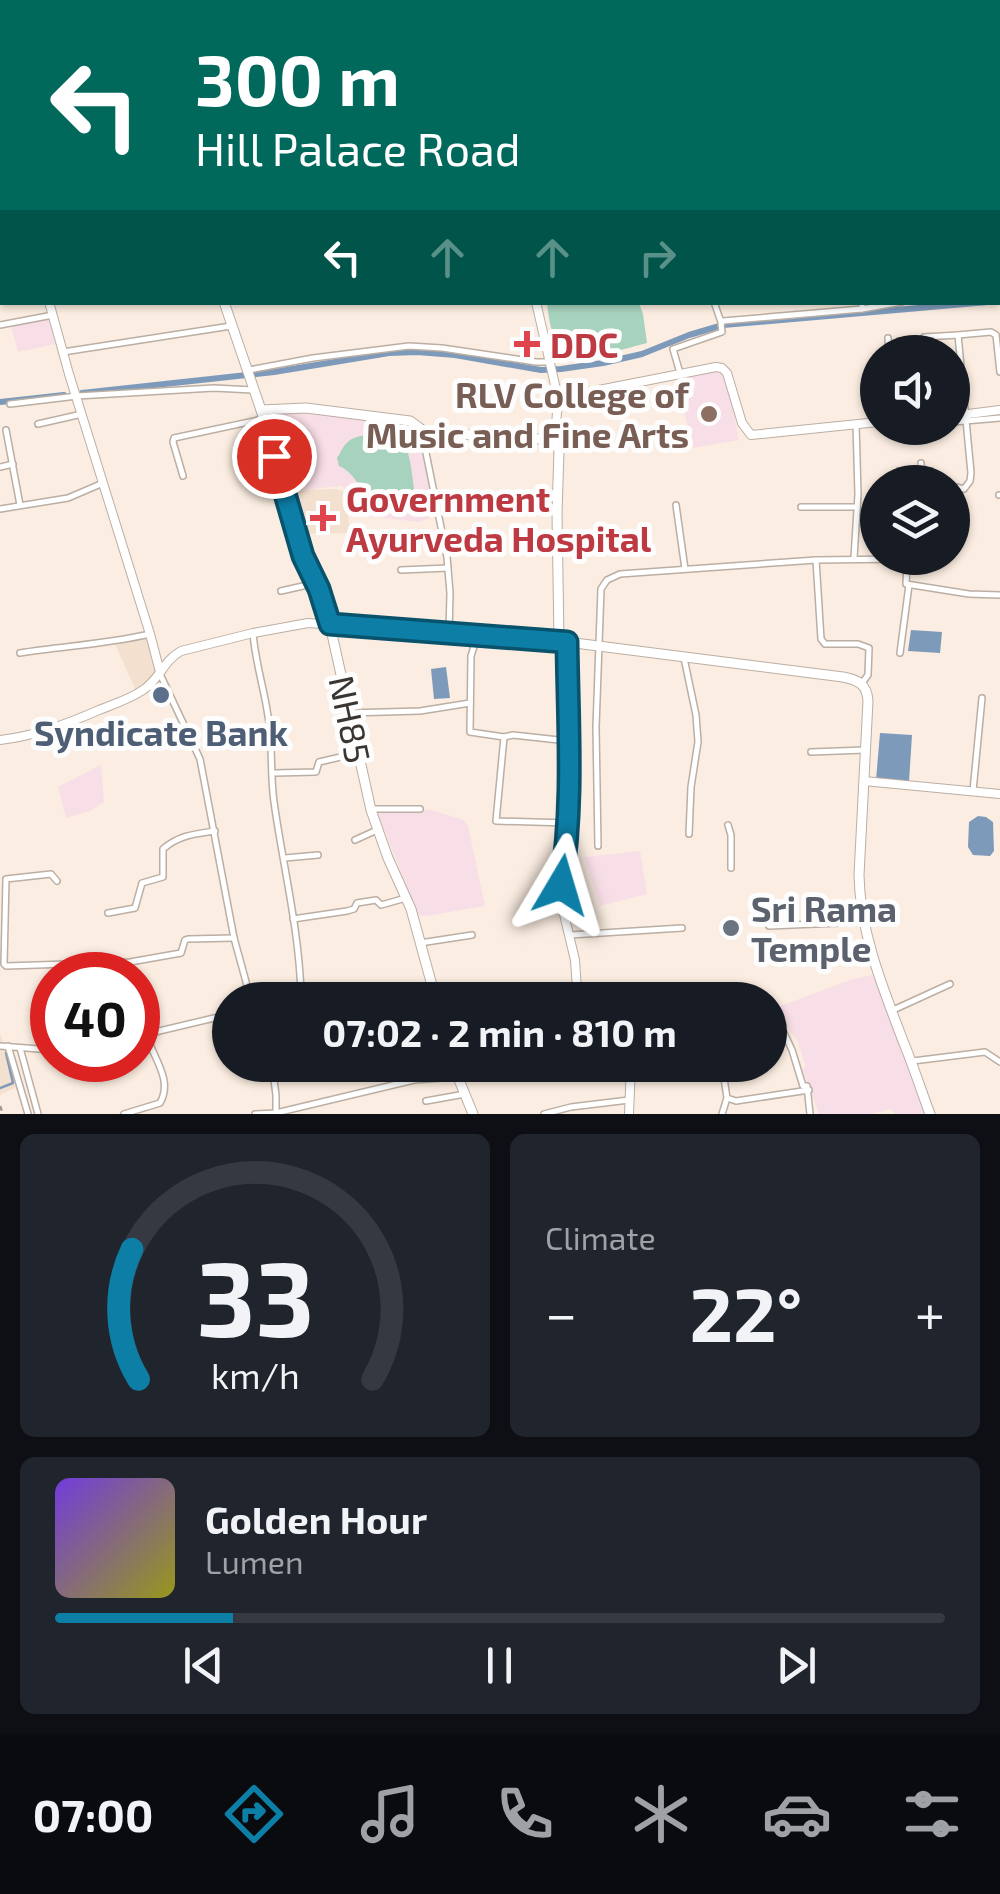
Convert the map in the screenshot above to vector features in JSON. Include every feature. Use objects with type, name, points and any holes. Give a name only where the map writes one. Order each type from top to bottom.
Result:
[{"type":"main road","points":[[51,305],[160,674]]},
{"type":"main road","name":"NH85","points":[[225,305],[262,414],[303,556],[330,624],[371,810],[406,898],[431,982]]},
{"type":"main road","points":[[537,305],[558,398],[555,440],[559,450],[568,741],[567,850],[561,885],[576,982]]},
{"type":"main road","points":[[558,398],[710,367],[724,369],[742,423],[751,434],[860,424]]},
{"type":"main road","points":[[262,414],[306,408],[410,421],[426,432],[555,440]]},
{"type":"main road","points":[[970,417],[1000,410]]},
{"type":"main road","points":[[0,740],[56,728],[128,698],[152,683],[169,658],[181,651],[253,632],[308,623],[563,642],[843,676],[862,683],[867,694],[859,876],[865,922],[878,974],[930,1114]]},
{"type":"main road","points":[[864,780],[1000,794]]},
{"type":"main road","points":[[460,1082],[473,1114]]},
{"type":"main road","points":[[629,1114],[630,1082]]},
{"type":"street","points":[[680,373],[673,349],[722,332],[715,305]]},
{"type":"street","points":[[721,324],[862,306]]},
{"type":"street","points":[[0,325],[53,315]]},
{"type":"street","points":[[63,352],[230,326]]},
{"type":"street","points":[[958,335],[996,335],[1000,372]]},
{"type":"street","points":[[246,371],[410,346],[549,362]]},
{"type":"street","points":[[10,404],[76,396],[252,386]]},
{"type":"street","points":[[38,424],[82,414]]},
{"type":"street","points":[[183,476],[174,438],[262,414]]},
{"type":"street","points":[[970,418],[1000,418]]},
{"type":"street","points":[[854,558],[856,424]]},
{"type":"street","points":[[6,430],[20,505]]},
{"type":"street","points":[[426,432],[423,438],[448,568],[449,633]]},
{"type":"street","points":[[0,467],[13,464]]},
{"type":"street","points":[[0,509],[68,498],[103,483]]},
{"type":"street","points":[[676,504],[685,570]]},
{"type":"street","points":[[800,507],[857,507]]},
{"type":"street","points":[[598,846],[598,646],[606,580],[620,574],[816,560],[902,559],[908,564],[908,585],[900,653]]},
{"type":"street","points":[[816,560],[821,640],[825,644],[869,648],[868,675],[862,683]]},
{"type":"street","points":[[402,570],[448,568]]},
{"type":"street","points":[[281,591],[316,583]]},
{"type":"street","points":[[908,585],[1000,595]]},
{"type":"street","points":[[253,632],[271,734],[273,792],[300,982]]},
{"type":"street","points":[[20,653],[114,643],[150,634]]},
{"type":"street","points":[[478,635],[471,656],[470,732],[568,741]]},
{"type":"street","points":[[684,658],[698,742],[689,834]]},
{"type":"street","points":[[160,674],[200,758],[246,982]]},
{"type":"street","points":[[973,791],[982,698]]},
{"type":"street","points":[[349,713],[420,711],[470,703]]},
{"type":"street","points":[[504,737],[496,821],[568,823]]},
{"type":"street","points":[[811,752],[865,750]]},
{"type":"street","points":[[273,774],[316,772],[319,762],[358,753]]},
{"type":"street","points":[[371,810],[420,809]]},
{"type":"street","points":[[728,825],[732,835],[731,868]]},
{"type":"street","points":[[355,840],[377,830]]},
{"type":"street","points":[[108,913],[136,908],[142,884],[163,877],[167,845],[185,835],[215,831]]},
{"type":"street","points":[[284,858],[318,856]]},
{"type":"street","points":[[57,880],[50,874],[6,879],[6,966],[148,961],[181,953],[188,938],[234,938]]},
{"type":"street","points":[[294,919],[347,911],[367,900],[386,905],[406,898]]},
{"type":"street","points":[[770,926],[865,922]]},
{"type":"street","points":[[570,935],[682,928]]},
{"type":"street","points":[[420,942],[472,935]]},
{"type":"street","points":[[891,1011],[950,984]]},
{"type":"street","points":[[160,1031],[212,1018]]},
{"type":"street","points":[[787,1039],[803,1086],[809,1090],[810,1114]]},
{"type":"street","points":[[28,1114],[4,1046],[30,1049]]},
{"type":"street","points":[[20,1048],[38,1114]]},
{"type":"street","points":[[910,1061],[985,1052],[1000,1062]]},
{"type":"street","points":[[124,1114],[160,1103],[165,1094],[160,1066]]},
{"type":"street","points":[[274,1082],[276,1113]]},
{"type":"street","points":[[255,1114],[284,1109],[294,1112],[406,1082]]},
{"type":"street","points":[[722,1114],[727,1098],[725,1082]]},
{"type":"street","points":[[727,1098],[736,1101],[809,1090]]},
{"type":"street","points":[[426,1102],[465,1094]]},
{"type":"street","points":[[544,1114],[629,1100]]},
{"type":"shaded area","points":[[49,314],[55,344],[18,352],[10,321]]},
{"type":"shaded area","name":"RLV College of Music and Fine Arts","points":[[720,371],[728,385],[739,440],[693,448],[676,378]]},
{"type":"shaded area","points":[[299,412],[406,425],[413,430],[419,436],[432,517],[419,522],[359,515],[352,511],[349,494],[342,486],[288,488],[268,423],[271,414]]},
{"type":"shaded area","name":"Government Ayurveda Hospital","points":[[335,489],[346,496],[350,533],[300,534],[291,490]]},
{"type":"shaded area","points":[[149,637],[157,674],[136,691],[115,644]]},
{"type":"shaded area","points":[[101,765],[104,802],[66,818],[58,787]]},
{"type":"shaded area","points":[[431,810],[464,820],[485,906],[418,915],[377,811]]},
{"type":"shaded area","points":[[640,851],[647,894],[600,906],[584,857]]},
{"type":"shaded area","points":[[878,974],[927,1114],[895,1114],[891,1109],[871,1114],[819,1114],[802,1068],[806,1067],[797,1040],[787,1027],[787,1004],[853,979]]},
{"type":"shaded area","points":[[0,1034],[19,1086],[0,1095]]},
{"type":"green space","points":[[547,305],[640,305],[647,343],[596,355],[565,356],[552,331]]},
{"type":"green space","points":[[376,432],[399,437],[408,452],[416,499],[406,512],[367,509],[357,482],[339,466],[337,458],[348,442]]},
{"type":"water","points":[[911,630],[942,632],[940,653],[908,651]]},
{"type":"water","points":[[446,667],[450,698],[434,699],[431,669]]},
{"type":"water","points":[[880,733],[912,735],[909,782],[876,780]]},
{"type":"water","points":[[978,816],[993,822],[994,851],[990,856],[973,855],[968,847],[969,822]]},
{"type":"waterway","points":[[82,393],[274,372],[389,353],[455,355],[541,370],[561,369],[642,354],[723,325],[953,305]]},
{"type":"waterway","points":[[0,402],[64,395]]},
{"type":"waterway","points":[[0,1088],[13,1083],[6,1053]]},
{"type":"railway","points":[[0,1106],[3,1114]]},
{"type":"place","name":"DDC","points":[[527,344]]},
{"type":"place","name":"RLV College of Music and Fine Arts","points":[[709,414]]},
{"type":"place","name":"Government Ayurveda Hospital","points":[[323,518]]},
{"type":"place","name":"Syndicate Bank","points":[[161,695]]},
{"type":"place","name":"Sri Rama Temple","points":[[731,928]]},
{"type":"route","points":[[274,456],[303,556],[330,624],[567,642],[569,784],[567,850],[561,885]]}]
